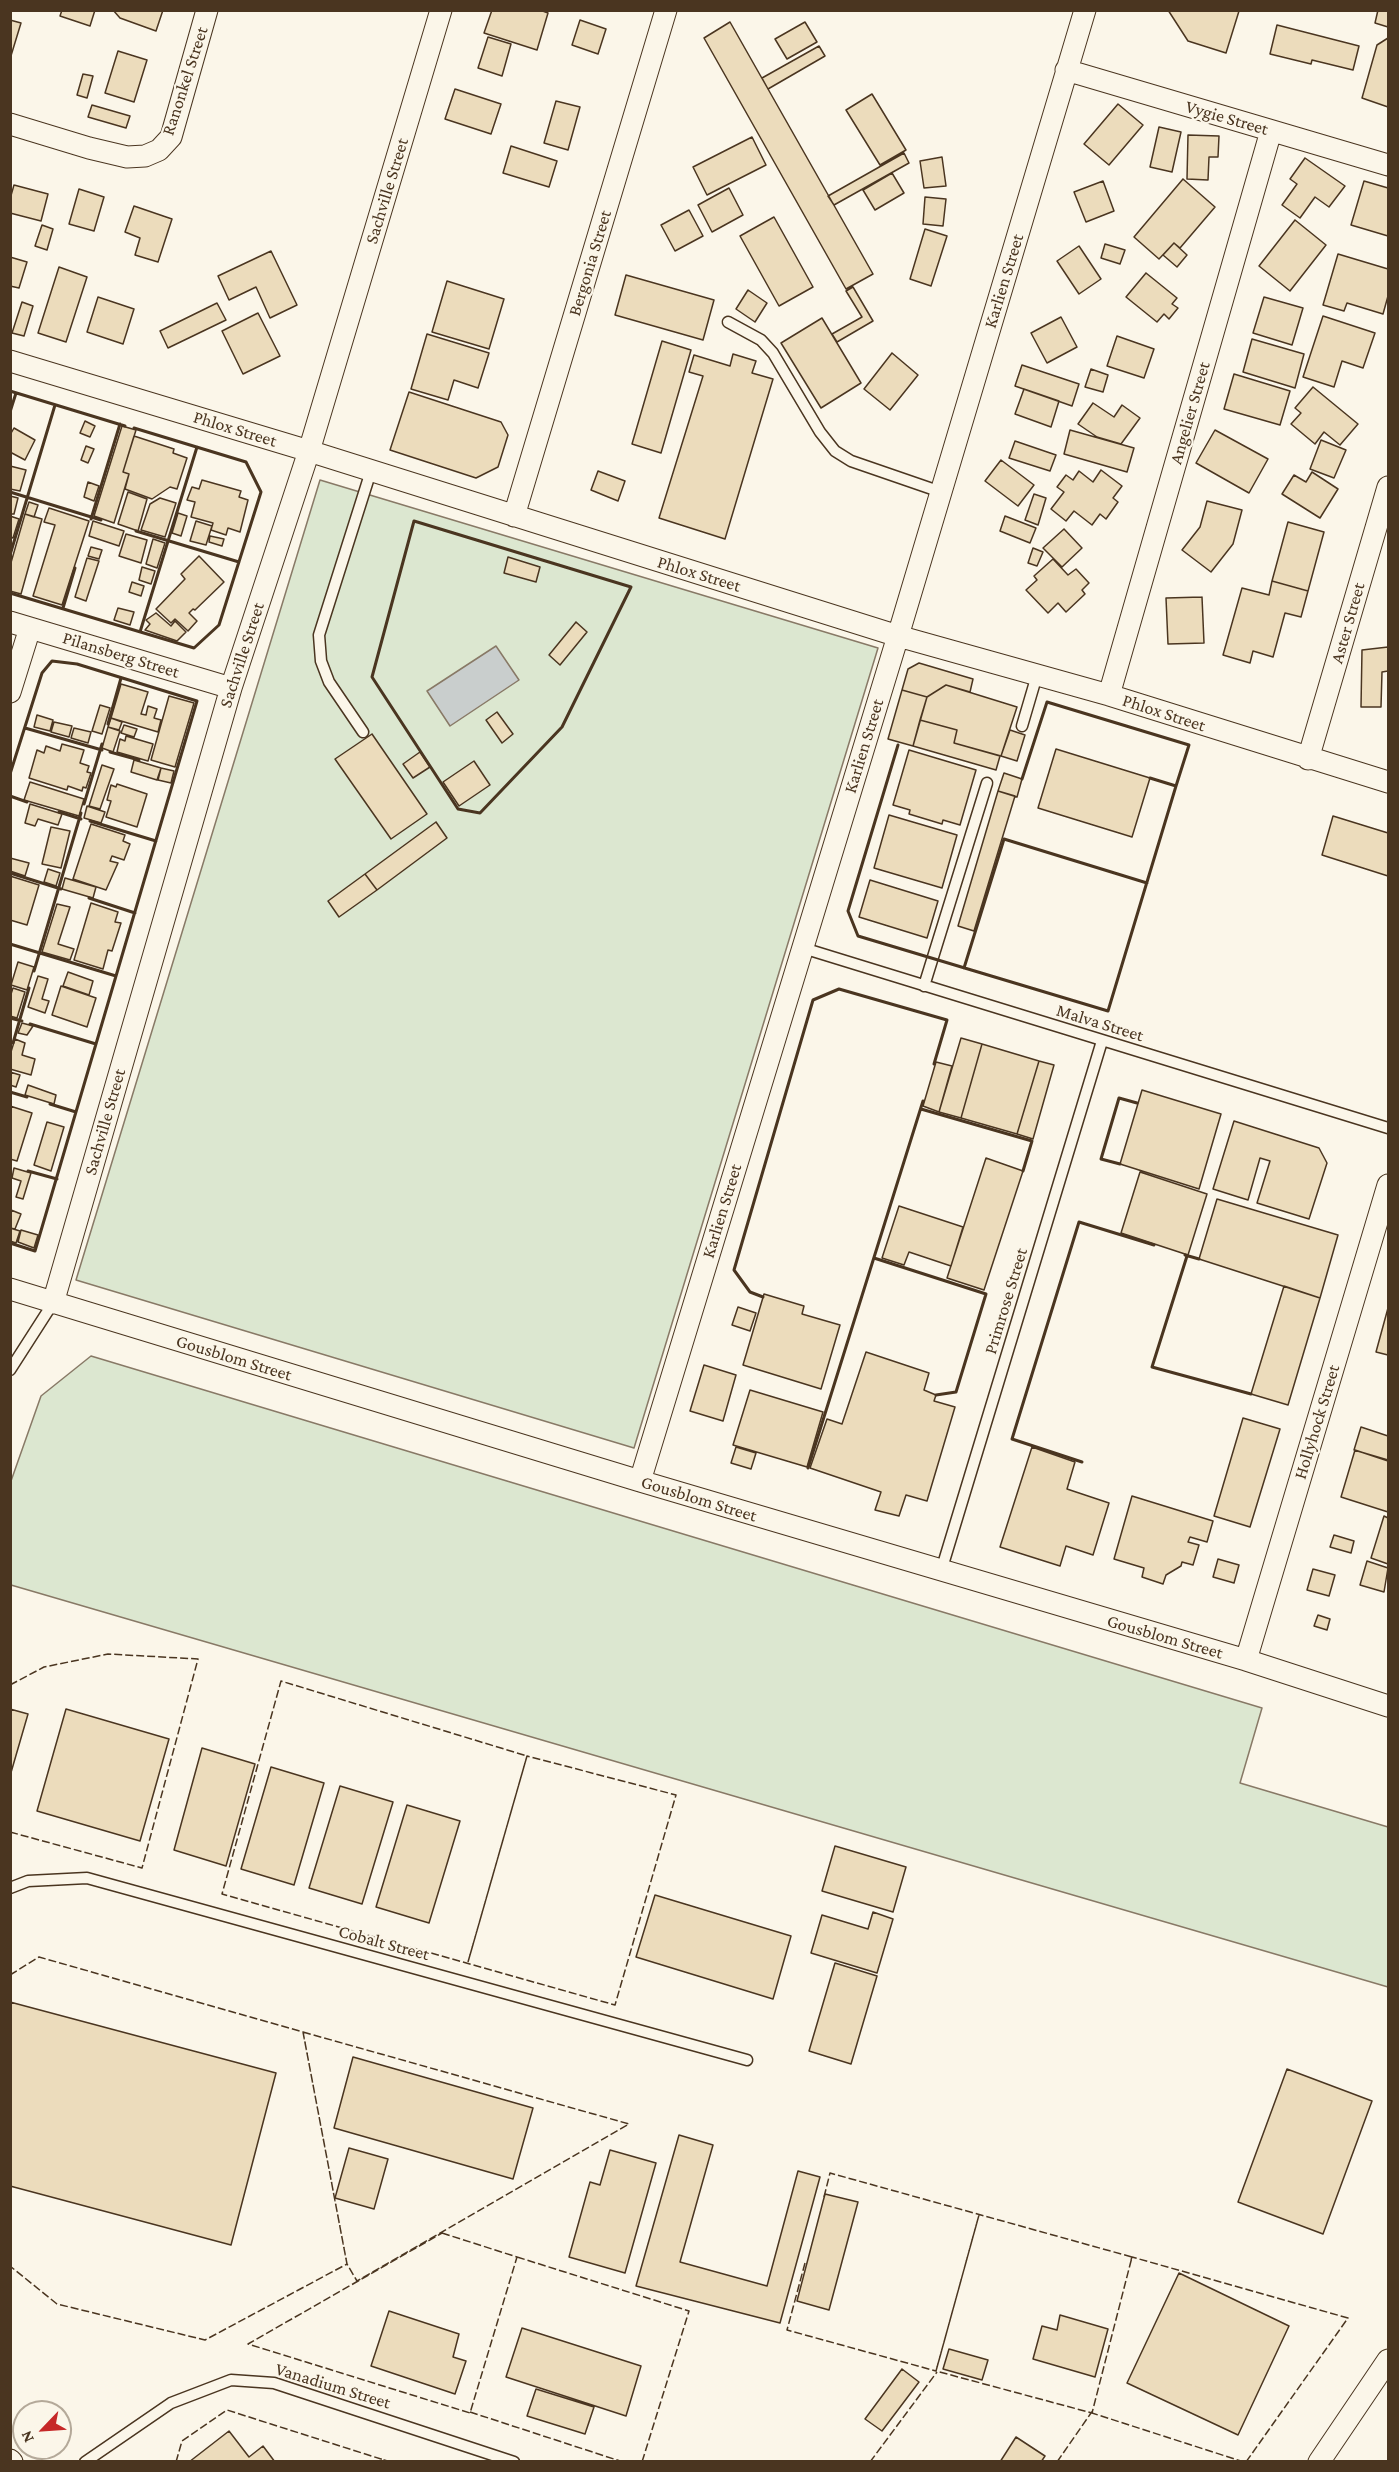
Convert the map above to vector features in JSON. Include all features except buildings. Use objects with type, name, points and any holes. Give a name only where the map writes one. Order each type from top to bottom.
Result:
[{"type":"street","name":"Ranonkel Street","points":[[10,124],[127,157],[145,156],[159,150],[171,137],[207,10]]},
{"type":"street","name":"Sachville Street","points":[[53,1303],[231,688],[309,452],[441,10]]},
{"type":"street","name":"Bergonia Street","points":[[514,516],[666,10]]},
{"type":"street","name":"Karlien Street","points":[[640,1481],[898,636],[1085,10]]},
{"type":"street","name":"Vygie Street","points":[[1066,70],[1389,165]]},
{"type":"street","name":"Angelier Street","points":[[1109,695],[1270,131]]},
{"type":"street","name":"Phlox Street","points":[[10,361],[898,636],[1109,695],[1308,759],[1389,782]]},
{"type":"street","name":"Aster Street","points":[[1308,759],[1389,487]]},
{"type":"street","name":"Pilansberg Street","points":[[20,625],[231,688]]},
{"type":"street","points":[[10,692],[20,625]]},
{"type":"street","name":"Hollyhock Street","points":[[1246,1660],[1389,1185]]},
{"type":"street","name":"Gousblom Street","points":[[10,1289],[640,1481],[1246,1660],[1389,1706]]},
{"type":"street","points":[[1319,2462],[1389,2360]]},
{"type":"lane","points":[[728,322],[761,340],[773,353],[820,432],[835,451],[851,461],[941,492]]},
{"type":"lane","points":[[363,732],[329,682],[321,661],[319,634],[371,471]]},
{"type":"lane","points":[[1022,726],[1038,675]]},
{"type":"lane","points":[[924,986],[987,783]]},
{"type":"lane","name":"Malva Street","points":[[802,948],[1389,1128]]},
{"type":"lane","name":"Primrose Street","points":[[941,1571],[1102,1041]]},
{"type":"lane","points":[[10,1370],[53,1303]]},
{"type":"lane","name":"Cobalt Street","points":[[10,1888],[28,1881],[87,1878],[747,2060]]},
{"type":"lane","name":"Vanadium Street","points":[[86,2462],[171,2403],[231,2380],[274,2383],[514,2462]]},
{"type":"green space","points":[[320,480],[878,648],[634,1448],[76,1280]]},
{"type":"green space","points":[[91,1356],[1262,1708],[1240,1783],[1388,1827],[1388,1987],[11,1585],[11,1481],[41,1396]]},
{"type":"shaded area","points":[[496,646],[519,680],[450,726],[427,691]]},
{"type":"fence","points":[[10,1685],[44,1667],[108,1654],[198,1659],[142,1868],[10,1832]]},
{"type":"fence","points":[[468,1962],[527,1756],[281,1681],[222,1894],[615,2005],[676,1795],[527,1756],[468,1962]]},
{"type":"fence","points":[[10,1975],[39,1957],[303,2032],[347,2264],[205,2340],[57,2304],[10,2266]]},
{"type":"fence","points":[[303,2032],[629,2124],[357,2281],[347,2264],[303,2032]]},
{"type":"fence","points":[[824,2197],[830,2173],[1132,2257],[1092,2413],[936,2371],[979,2215]]},
{"type":"fence","points":[[805,2263],[787,2330],[936,2371],[979,2215]]},
{"type":"fence","points":[[442,2233],[517,2257],[470,2413],[248,2344],[442,2233]]},
{"type":"fence","points":[[517,2257],[689,2311],[642,2462]]},
{"type":"fence","points":[[1131,2260],[1132,2257],[1348,2318],[1246,2462]]},
{"type":"fence","points":[[870,2462],[937,2372]]},
{"type":"fence","points":[[176,2462],[182,2441],[227,2410],[384,2460],[384,2462],[384,2460],[391,2462]]},
{"type":"fence","points":[[1092,2411],[1092,2413],[1244,2462]]},
{"type":"fence","points":[[470,2412],[623,2462]]},
{"type":"fence","points":[[1057,2462],[1091,2413]]},
{"type":"wall","points":[[10,391],[125,426]]},
{"type":"wall","points":[[10,412],[16,393]]},
{"type":"wall","points":[[10,555],[55,405]]},
{"type":"wall","points":[[91,519],[120,424]]},
{"type":"wall","points":[[10,593],[194,648],[219,625],[261,492],[246,462],[134,428]]},
{"type":"wall","points":[[140,632],[197,447]]},
{"type":"wall","points":[[10,492],[101,520]]},
{"type":"wall","points":[[414,521],[631,587],[562,727],[480,813],[458,809],[372,677],[414,521]]},
{"type":"wall","points":[[136,531],[239,562]]},
{"type":"wall","points":[[63,608],[75,568]]},
{"type":"wall","points":[[10,774],[42,673],[52,661],[77,664],[197,701],[35,1251],[10,1243]]},
{"type":"wall","points":[[108,724],[121,678]]},
{"type":"wall","points":[[1022,779],[1047,702],[1189,745],[1176,786]]},
{"type":"wall","points":[[25,728],[102,750]]},
{"type":"wall","points":[[84,804],[102,744]]},
{"type":"wall","points":[[898,745],[848,911],[858,936],[1108,1011],[1176,786],[1150,778]]},
{"type":"wall","points":[[110,752],[139,760]]},
{"type":"wall","points":[[10,796],[27,802]]},
{"type":"wall","points":[[59,812],[81,819]]},
{"type":"wall","points":[[34,971],[81,813]]},
{"type":"wall","points":[[90,821],[156,841]]},
{"type":"wall","points":[[964,968],[1004,839],[1147,883]]},
{"type":"wall","points":[[10,873],[61,889]]},
{"type":"wall","points":[[89,898],[135,913]]},
{"type":"wall","points":[[10,944],[116,976]]},
{"type":"wall","points":[[13,1043],[29,988]]},
{"type":"wall","points":[[763,1297],[750,1292],[734,1270],[813,1000],[839,989],[947,1020],[934,1064]]},
{"type":"wall","points":[[10,1018],[22,1021]]},
{"type":"wall","points":[[30,1024],[96,1044]]},
{"type":"wall","points":[[10,1092],[27,1097]]},
{"type":"wall","points":[[1120,1164],[1101,1159],[1119,1098],[1137,1103]]},
{"type":"wall","points":[[808,1468],[923,1101]]},
{"type":"wall","points":[[50,1104],[76,1112]]},
{"type":"wall","points":[[921,1109],[1032,1141],[1023,1171]]},
{"type":"wall","points":[[28,1171],[57,1179]]},
{"type":"wall","points":[[1082,1462],[1012,1439],[1079,1222],[1154,1245]]},
{"type":"wall","points":[[1185,1255],[1199,1259]]},
{"type":"wall","points":[[1187,1256],[1152,1367],[1251,1394]]},
{"type":"wall","points":[[874,1258],[986,1294],[956,1392],[936,1395]]}]
